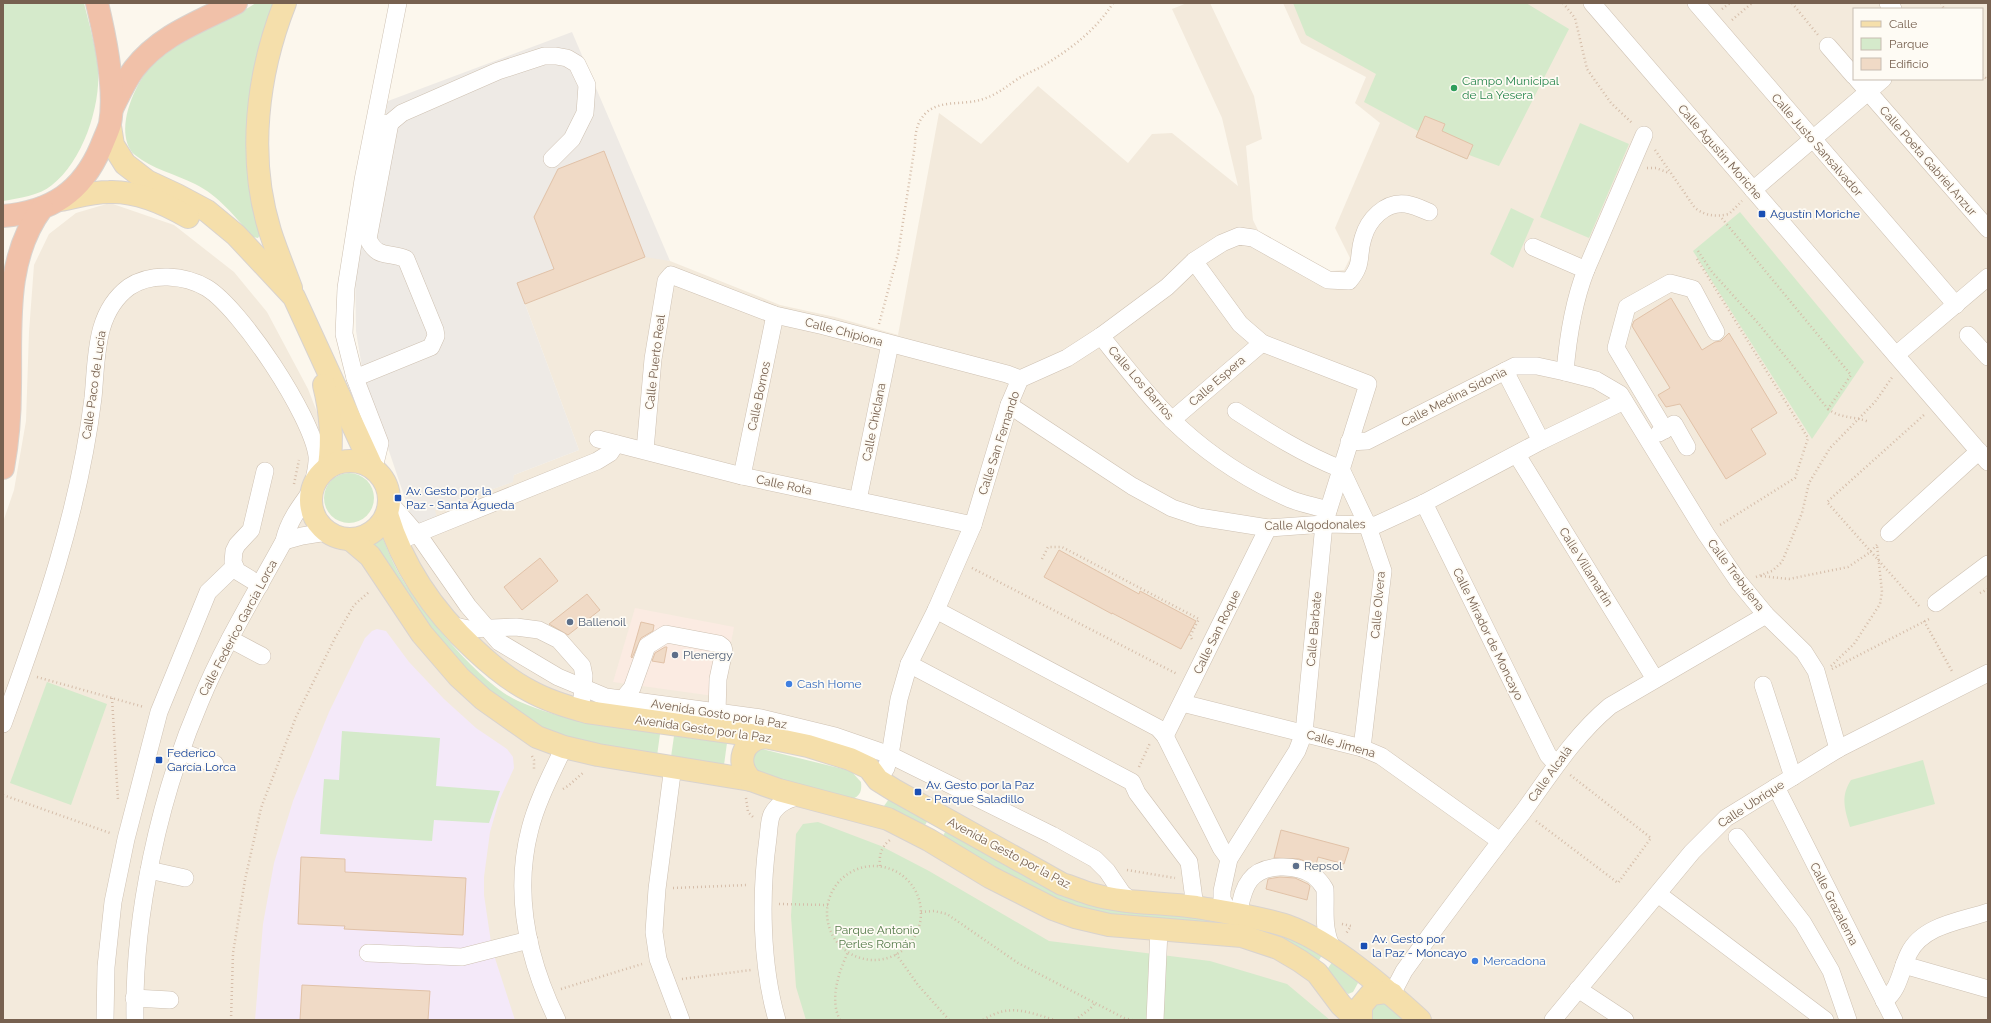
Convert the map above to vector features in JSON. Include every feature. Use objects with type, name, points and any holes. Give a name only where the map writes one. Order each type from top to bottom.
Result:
[{"type":"highway","points":[[97,3],[104,32]]},
{"type":"highway","points":[[104,3],[104,32],[110,118]]},
{"type":"highway","points":[[3,468],[8,442],[10,313],[13,278],[31,224],[51,204],[80,183],[95,161],[110,118],[124,85],[134,69],[158,44],[175,33],[236,3]]},
{"type":"highway","points":[[3,216],[23,214],[51,204]]},
{"type":"main road","points":[[285,3],[275,30],[261,92],[257,122],[260,188],[270,230],[294,297],[373,468]]},
{"type":"main road","points":[[110,118],[113,145],[130,169],[147,181],[207,211],[236,235],[294,297]]},
{"type":"main road","points":[[51,204],[111,192],[143,197],[176,210],[217,234],[252,267],[278,295],[298,328],[324,382],[330,409],[332,440],[329,466]]},
{"type":"main road","points":[[388,508],[381,524],[373,532],[363,537],[350,539],[338,538],[327,532],[315,518],[310,500],[312,488],[319,475],[329,466],[340,461],[352,460],[363,462],[373,468],[382,477],[388,489],[388,508],[396,541]]},
{"type":"main road","points":[[350,539],[370,556],[422,634],[459,677],[484,699],[537,737],[564,747],[598,755],[673,766],[756,782],[800,796],[888,819],[929,840],[990,877],[1053,909],[1075,917],[1109,925],[1242,936],[1278,948],[1317,973],[1342,1005],[1357,1020]]},
{"type":"main road","name":"Avenida Gesto por la Paz","points":[[396,541],[404,560],[429,601],[450,625],[489,663],[510,679],[530,691],[562,705],[587,712],[765,737],[808,746],[850,759],[869,768],[878,780],[1062,884],[1091,894],[1131,901],[1195,907],[1287,926],[1313,938],[1333,950],[1392,994],[1420,1020]]},
{"type":"main road","points":[[756,782],[742,768],[742,753],[751,741],[765,737]]},
{"type":"main road","points":[[857,811],[871,806],[876,801],[879,794],[878,780]]},
{"type":"main road","points":[[1361,1020],[1361,1006],[1371,994],[1386,992],[1392,994]]},
{"type":"street","points":[[355,378],[431,347],[436,336],[435,330],[406,259],[400,256],[380,253],[375,250],[368,239],[398,3]]},
{"type":"street","name":"Calle Agustin Moriche","points":[[1592,3],[1983,456]]},
{"type":"street","name":"Calle Justo Sansalvador","points":[[1696,3],[1956,305]]},
{"type":"street","points":[[1828,46],[1853,75]]},
{"type":"street","points":[[373,468],[380,443],[355,378],[344,334],[346,288],[363,180],[382,123],[498,71],[544,56],[567,58],[577,64],[588,85],[585,113],[572,139],[552,160]]},
{"type":"street","name":"Calle Poeta Gabriel Anzur","points":[[1858,80],[1988,230]]},
{"type":"street","points":[[1752,190],[1882,80]]},
{"type":"street","points":[[1565,372],[1568,337],[1576,293],[1644,135]]},
{"type":"street","name":"Calle San Fernando","points":[[878,780],[886,768],[890,755],[899,699],[909,664],[936,610],[973,525],[1009,405],[1020,379],[1067,358],[1101,336],[1167,288],[1194,261],[1222,243],[1239,236],[1253,238],[1328,280],[1349,281],[1360,264],[1362,238],[1367,226],[1382,210],[1393,205],[1405,204],[1429,212]]},
{"type":"street","points":[[1533,247],[1586,270]]},
{"type":"street","points":[[1194,261],[1240,324],[1262,343]]},
{"type":"street","name":"Calle Chipiona","points":[[670,275],[775,315],[824,326],[1007,374],[1020,379]]},
{"type":"street","name":"Calle Puerto Real","points":[[645,450],[654,359],[666,281],[670,275]]},
{"type":"street","name":"Calle Paco de Lucía","points":[[3,724],[41,620],[59,561],[73,507],[90,421],[99,339],[103,320],[108,308],[128,288],[140,281],[163,277],[179,278],[207,288],[234,314],[265,354],[305,420],[317,456],[312,488]]},
{"type":"street","points":[[1899,359],[1988,277]]},
{"type":"street","points":[[1665,430],[1616,348],[1627,307],[1670,283],[1693,289],[1716,332]]},
{"type":"street","name":"Calle Bornos","points":[[742,476],[775,315]]},
{"type":"street","points":[[1968,335],[1988,358]]},
{"type":"street","name":"Calle Los Barrios","points":[[1101,336],[1148,394],[1172,420],[1229,466],[1326,517]]},
{"type":"street","name":"Calle Chiclana","points":[[858,500],[882,342]]},
{"type":"street","name":"Calle Barbate","points":[[1234,915],[1222,900],[1222,891],[1229,859],[1297,751],[1304,733],[1326,517],[1368,384],[1262,343]]},
{"type":"street","name":"Calle Espera","points":[[1172,420],[1262,343]]},
{"type":"street","name":"Calle Medina Sidonia","points":[[1350,442],[1368,441],[1515,366],[1537,366],[1596,380],[1620,394],[1624,401]]},
{"type":"street","points":[[1505,371],[1542,441]]},
{"type":"street","name":"Calle Trebujena","points":[[1624,401],[1706,534],[1738,581],[1766,615],[1804,652],[1817,674],[1838,750]]},
{"type":"street","name":"Calle Algodonales","points":[[1009,405],[1132,486],[1172,508],[1199,517],[1268,528],[1326,517],[1367,524],[1376,524],[1424,503],[1542,441],[1624,401]]},
{"type":"street","points":[[1236,411],[1278,439],[1323,462],[1341,469]]},
{"type":"street","points":[[1648,440],[1674,424],[1688,447]]},
{"type":"street","name":"Calle Rota","points":[[598,439],[742,476],[973,525]]},
{"type":"street","points":[[396,541],[417,534],[597,461],[610,453],[616,444]]},
{"type":"street","name":"Calle Villamartin","points":[[1517,455],[1655,679]]},
{"type":"street","points":[[1883,539],[1983,456]]},
{"type":"street","name":"Calle Olvera","points":[[1341,469],[1367,524],[1383,571],[1362,748]]},
{"type":"street","points":[[260,585],[237,571],[234,567],[232,557],[237,545],[251,530],[265,471]]},
{"type":"street","name":"Calle Federico García Lorca","points":[[135,1020],[134,998],[141,916],[149,870],[163,811],[182,752],[200,702],[230,640],[284,541],[287,530],[296,512],[312,488]]},
{"type":"street","name":"Calle Mirador de Moncayo","points":[[1424,503],[1548,755],[1556,764]]},
{"type":"street","name":"Avenida Gosto por la Paz","points":[[388,508],[417,534],[468,606],[499,642],[558,677],[606,697],[761,718],[842,738],[890,755],[1052,835],[1094,859],[1107,871],[1122,893],[1131,901]]},
{"type":"street","name":"Calle San Roque","points":[[1161,732],[1182,703],[1268,528]]},
{"type":"street","points":[[284,541],[302,536],[327,532]]},
{"type":"street","points":[[1936,603],[1988,564]]},
{"type":"street","points":[[105,1020],[106,967],[113,902],[126,839],[159,712],[208,592],[234,567]]},
{"type":"street","points":[[936,610],[1161,732],[1220,848],[1229,859]]},
{"type":"street","name":"Calle Alcalá","points":[[1392,994],[1404,971],[1523,811],[1556,764],[1591,722],[1610,706],[1766,615]]},
{"type":"street","points":[[450,625],[469,629],[516,627],[539,630],[559,640],[582,666],[584,676],[582,703],[587,712]]},
{"type":"street","points":[[623,699],[632,688],[647,646],[666,634],[719,644],[722,647],[724,651],[718,679],[717,712]]},
{"type":"street","points":[[230,640],[262,656]]},
{"type":"street","points":[[909,664],[1132,782],[1137,793],[1189,862],[1195,907]]},
{"type":"street","name":"Calle Ubrique","points":[[1553,1020],[1692,852],[1726,818],[1838,750],[1988,673]]},
{"type":"street","points":[[1763,685],[1793,777]]},
{"type":"street","name":"Calle Jimena","points":[[1182,703],[1362,748],[1381,756],[1500,841]]},
{"type":"street","points":[[557,1020],[532,954],[524,919],[522,870],[530,827],[564,747]]},
{"type":"street","points":[[182,752],[215,764]]},
{"type":"street","points":[[673,766],[657,889],[654,932],[658,958],[681,1020]]},
{"type":"street","points":[[756,782],[772,814]]},
{"type":"street","name":"Calle Grazalema","points":[[1776,787],[1894,1020]]},
{"type":"street","points":[[777,1020],[767,968],[764,903],[766,850],[772,814],[780,805],[788,800],[800,796]]},
{"type":"street","points":[[1737,837],[1803,923],[1830,971],[1848,1020]]},
{"type":"street","points":[[1234,915],[1245,888],[1257,873],[1266,868],[1280,867],[1305,871],[1313,875],[1325,889],[1325,927],[1328,940],[1333,950]]},
{"type":"street","points":[[149,870],[186,878]]},
{"type":"street","points":[[1658,894],[1825,1020]]},
{"type":"street","points":[[1884,1002],[1895,990],[1908,954],[1916,942],[1926,933],[1988,912]]},
{"type":"street","points":[[1155,1020],[1159,930]]},
{"type":"street","points":[[368,953],[462,957],[529,940]]},
{"type":"street","points":[[1904,966],[1988,989]]},
{"type":"street","points":[[1578,989],[1625,1020]]},
{"type":"street","points":[[134,998],[170,1000]]},
{"type":"path","points":[[882,342],[898,254],[915,145],[915,133],[920,122],[927,112],[938,106],[978,101],[994,96],[1020,78],[1073,46],[1097,25],[1113,3]]},
{"type":"path","points":[[1719,30],[1752,3]]},
{"type":"path","points":[[1792,3],[1828,46]]},
{"type":"path","points":[[1629,170],[1656,168],[1671,174]]},
{"type":"path","points":[[1720,216],[1851,375],[1828,409]]},
{"type":"path","points":[[1698,251],[1712,272],[1758,323],[1828,409],[1846,418],[1860,418],[1869,422]]},
{"type":"path","points":[[1697,259],[1808,438],[1795,478],[1706,534]]},
{"type":"path","points":[[1738,581],[1760,576],[1772,571],[1782,562],[1802,513],[1809,483],[1830,448],[1874,402],[1899,359]]},
{"type":"path","points":[[1817,674],[1943,612],[1936,603],[1925,612],[1827,502],[1937,403]]},
{"type":"path","points":[[1760,576],[1789,579],[1848,567],[1871,552],[1883,539]]},
{"type":"path","points":[[1817,674],[1842,657],[1854,644],[1880,604],[1882,592],[1878,560],[1883,539]]},
{"type":"path","points":[[1042,559],[1048,547],[1062,547],[1199,619],[1190,636],[1204,658]]},
{"type":"path","points":[[958,560],[1192,682]]},
{"type":"path","points":[[1975,595],[1988,589]]},
{"type":"path","points":[[230,1020],[233,954],[245,880],[261,808],[296,717],[328,653],[354,605],[369,592]]},
{"type":"path","points":[[1924,622],[1961,687]]},
{"type":"path","points":[[22,672],[159,712]]},
{"type":"path","points":[[112,698],[118,806]]},
{"type":"path","points":[[1132,782],[1161,732]]},
{"type":"path","points":[[1523,811],[1618,883],[1651,838],[1556,764]]},
{"type":"path","points":[[3,795],[126,839]]},
{"type":"path","points":[[880,866],[881,850],[892,839]]},
{"type":"path","points":[[880,866],[891,868],[909,881],[920,901],[920,924],[910,944],[896,954],[880,960],[869,960],[848,952],[839,944],[829,925],[828,905],[832,891],[847,874],[857,869],[880,866]]},
{"type":"path","points":[[657,889],[765,885]]},
{"type":"path","points":[[764,903],[828,905]]},
{"type":"path","points":[[921,912],[934,911],[947,914],[1018,963],[1124,1019],[1132,1020]]},
{"type":"path","points":[[840,1020],[835,1003],[836,989],[840,970],[848,952]]},
{"type":"path","points":[[896,954],[918,985],[949,1020]]},
{"type":"path","points":[[546,994],[658,958]]},
{"type":"path","points":[[666,981],[767,968]]},
{"type":"path","points":[[1075,1020],[1090,1009],[1095,1003]]},
{"type":"path","points":[[983,1020],[1001,1010],[1016,1009],[1055,1020]]},
{"type":"shaded area","points":[[1187,3],[1210,3],[1254,96],[1262,139],[1246,146],[1253,220],[1259,232],[1331,271],[1344,270],[1350,258],[1335,228],[1380,123],[1355,103],[1366,77],[1301,43],[1283,3],[1988,3],[1988,1020],[1420,1020],[1333,950],[1091,894],[869,768],[587,712],[489,663],[396,541],[435,510],[512,482],[514,475],[579,450],[525,304],[645,257],[656,257],[670,261],[780,305],[835,317],[898,335],[939,113],[981,144],[1038,86],[1128,163],[1152,134],[1172,133],[1238,186],[1222,118],[1172,9]]},
{"type":"shaded area","points":[[572,32],[670,261],[645,257],[525,304],[579,450],[514,475],[513,482],[435,510],[439,525],[417,534],[363,374],[356,331],[355,268],[388,101]]},
{"type":"shaded area","points":[[110,203],[174,225],[234,272],[267,312],[308,389],[324,430],[319,475],[310,500],[315,518],[327,532],[338,538],[350,539],[459,677],[673,766],[1263,942],[1357,1020],[3,1020],[3,522],[14,490],[26,421],[29,332],[34,265],[49,234],[76,213]]},
{"type":"shaded area","name":"Plenergy","points":[[635,608],[734,627],[721,697],[613,682]]},
{"type":"shaded area","points":[[377,629],[386,631],[409,662],[444,699],[476,728],[507,749],[513,757],[514,768],[499,801],[490,832],[484,877],[484,895],[492,949],[515,1020],[255,1020],[263,924],[274,863],[293,801],[329,712],[365,638],[372,631]]},
{"type":"green space","points":[[3,3],[84,3],[96,52],[98,84],[93,116],[87,133],[81,148],[63,175],[47,189],[41,192],[3,201]]},
{"type":"green space","points":[[256,3],[275,3],[260,235],[258,238],[253,237],[211,194],[187,180],[149,164],[135,155],[127,143],[125,128],[131,100],[141,79],[154,61],[180,42]]},
{"type":"green space","name":"Campo Municipal de La Yesera","points":[[1293,3],[1526,3],[1569,29],[1499,166],[1469,155],[1466,159],[1416,137],[1418,131],[1364,102],[1376,74],[1306,35]]},
{"type":"green space","points":[[1580,123],[1629,144],[1589,238],[1540,217]]},
{"type":"green space","points":[[1511,208],[1534,219],[1513,268],[1490,254]]},
{"type":"green space","points":[[1740,212],[1864,362],[1812,439],[1693,251]]},
{"type":"green space","points":[[349,473],[363,477],[370,484],[374,498],[370,512],[363,519],[349,523],[335,519],[328,512],[324,498],[328,484],[335,477]]},
{"type":"green space","points":[[382,536],[397,570],[419,603],[451,643],[486,679],[518,701],[535,708],[588,722],[660,734],[657,756],[552,735],[516,713],[465,670],[418,614],[373,542]]},
{"type":"green space","points":[[47,682],[107,704],[71,805],[10,783]]},
{"type":"green space","points":[[342,731],[440,738],[436,786],[500,791],[489,823],[434,820],[432,841],[320,834],[324,779],[339,780]]},
{"type":"green space","points":[[674,736],[727,743],[724,765],[671,757]]},
{"type":"green space","points":[[762,749],[851,771],[861,782],[860,793],[852,799],[756,773],[752,759],[756,752]]},
{"type":"green space","points":[[1923,760],[1935,804],[1850,827],[1844,804],[1846,792],[1851,780]]},
{"type":"green space","points":[[889,799],[928,820],[922,830],[886,810],[884,806]]},
{"type":"green space","name":"Parque Antonio Perles Román","points":[[818,822],[881,846],[929,871],[1049,941],[1210,961],[1287,984],[1330,1020],[806,1020],[796,987],[791,916],[796,834],[803,824]]},
{"type":"green space","points":[[946,830],[1038,883],[1281,932],[1322,955],[1318,962],[1053,900],[942,838]]},
{"type":"green space","points":[[1333,961],[1354,977],[1358,983],[1353,992],[1348,994],[1326,971]]},
{"type":"green space","points":[[1383,1000],[1408,1020],[1372,1020],[1370,1008]]},
{"type":"building","points":[[1425,116],[1445,124],[1442,131],[1473,145],[1467,159],[1416,137]]},
{"type":"building","points":[[604,151],[645,257],[525,304],[517,283],[554,269],[534,217],[558,169]]},
{"type":"building","points":[[1671,298],[1702,350],[1715,342],[1721,341],[1729,333],[1777,413],[1751,429],[1766,454],[1726,479],[1680,404],[1666,407],[1658,395],[1670,388],[1632,326],[1634,321]]},
{"type":"building","points":[[1059,550],[1139,594],[1140,591],[1196,621],[1181,649],[1044,577]]},
{"type":"building","points":[[540,558],[558,581],[522,610],[504,587]]},
{"type":"building","points":[[587,594],[600,610],[568,635],[549,624]]},
{"type":"building","points":[[641,622],[654,625],[653,631],[641,638],[632,658],[631,657]]},
{"type":"building","points":[[667,647],[664,663],[652,661],[655,653]]},
{"type":"building","points":[[1281,830],[1349,848],[1344,864],[1318,857],[1316,865],[1299,859],[1274,858]]},
{"type":"building","points":[[301,857],[345,859],[345,872],[466,878],[463,935],[344,929],[345,926],[298,924]]},
{"type":"building","points":[[1280,877],[1295,878],[1308,884],[1310,886],[1307,900],[1266,889],[1268,879]]},
{"type":"building","points":[[302,985],[430,991],[428,1020],[300,1020]]},
{"type":"place","name":"Campo Municipal de La Yesera","points":[[1454,88]]},
{"type":"place","name":"Agustín Moriche","points":[[1762,214]]},
{"type":"place","name":"Av. Gesto por la Paz - Santa Águeda","points":[[398,498]]},
{"type":"place","name":"Ballenoil","points":[[570,622]]},
{"type":"place","name":"Plenergy","points":[[675,655]]},
{"type":"place","name":"Cash Home","points":[[789,684]]},
{"type":"place","name":"Federico García Lorca","points":[[159,760]]},
{"type":"place","name":"Av. Gesto por la Paz - Parque Saladillo","points":[[918,792]]},
{"type":"place","name":"Repsol","points":[[1296,866]]},
{"type":"place","name":"Av. Gesto por la Paz - Moncayo","points":[[1364,946]]},
{"type":"place","name":"Mercadona","points":[[1475,961]]}]
